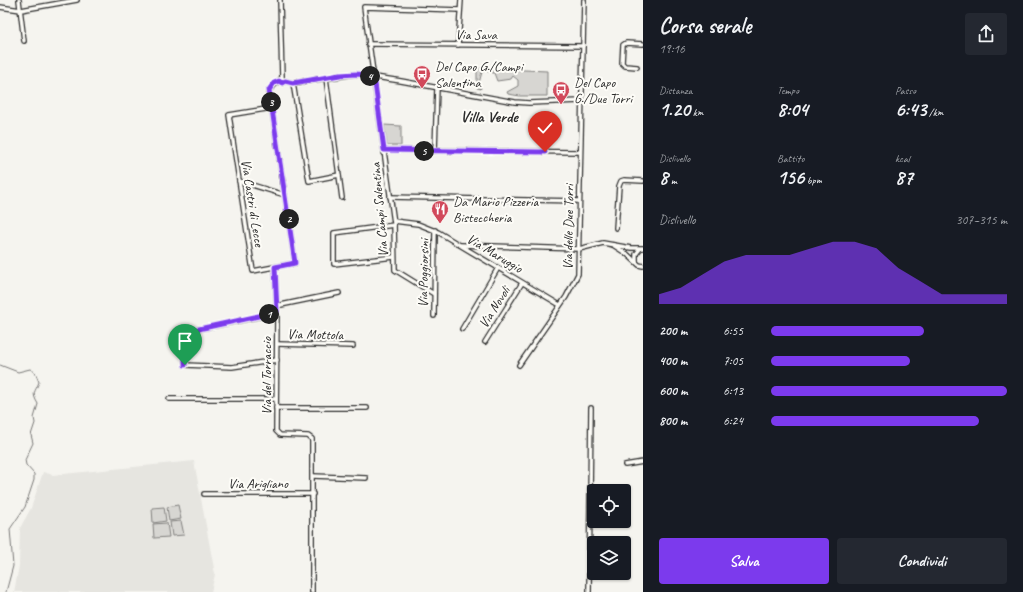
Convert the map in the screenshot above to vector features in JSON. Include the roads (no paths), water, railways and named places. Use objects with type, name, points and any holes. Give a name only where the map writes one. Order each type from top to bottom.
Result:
[{"type":"street","points":[[19,0],[24,41]]},
{"type":"street","points":[[0,7],[21,10],[77,0]]},
{"type":"street","points":[[280,0],[281,79]]},
{"type":"street","points":[[458,46],[461,0]]},
{"type":"street","name":"Via delle Due Torri","points":[[519,365],[578,277],[584,0]]},
{"type":"street","name":"Via Campi Salentina","points":[[434,294],[395,270],[394,223],[364,7],[460,10]]},
{"type":"street","points":[[637,66],[626,66],[623,64],[623,45],[626,43],[643,44]]},
{"type":"street","name":"Via Sava","points":[[368,44],[583,46]]},
{"type":"street","points":[[281,79],[293,83],[356,74],[437,87],[515,102],[529,103],[581,100]]},
{"type":"street","points":[[326,78],[342,198]]},
{"type":"street","points":[[275,267],[295,263],[269,90],[274,83],[281,79]]},
{"type":"street","points":[[293,83],[309,181],[339,175]]},
{"type":"street","points":[[435,151],[437,87]]},
{"type":"street","name":"Via Castri di Lecce","points":[[272,108],[229,115],[253,271],[275,267]]},
{"type":"street","points":[[384,150],[580,152]]},
{"type":"street","points":[[239,180],[285,195]]},
{"type":"street","points":[[616,228],[620,183],[624,180],[643,181]]},
{"type":"street","points":[[390,197],[579,201]]},
{"type":"street","name":"Via Maruggio","points":[[394,257],[334,264],[334,233],[394,223],[413,222],[435,230],[560,305]]},
{"type":"street","name":"Via Poggiorsini","points":[[434,316],[435,230]]},
{"type":"street","points":[[460,245],[579,249],[600,243],[642,248]]},
{"type":"street","points":[[613,245],[627,254],[639,265]]},
{"type":"street","points":[[642,248],[635,255],[643,271]]},
{"type":"street","name":"Via del Torraccio","points":[[275,267],[277,312],[276,431],[280,435],[308,436],[312,438],[312,592]]},
{"type":"street","points":[[462,329],[498,268]]},
{"type":"street","name":"Via Novoli","points":[[485,342],[522,283]]},
{"type":"street","points":[[276,306],[339,293]]},
{"type":"street","points":[[277,312],[185,332],[185,365],[232,366],[277,360]]},
{"type":"street","name":"Via Mottola","points":[[277,344],[353,346]]},
{"type":"street","points":[[169,399],[276,400]]},
{"type":"street","points":[[276,408],[367,408]]},
{"type":"street","points":[[589,592],[591,408]]},
{"type":"street","points":[[625,465],[643,462]]},
{"type":"street","points":[[313,476],[366,478]]},
{"type":"street","name":"Via Arigliano","points":[[204,494],[313,494]]},
{"type":"waterway","points":[[0,365],[18,372],[30,369],[35,372],[39,382],[34,393],[38,404],[34,418],[35,423],[31,435],[33,443],[25,460],[26,465],[34,474],[34,480],[25,507],[10,529],[13,566],[6,592]]},
{"type":"place","name":"Del Capo G./Campi Salentina","points":[[422,89]]},
{"type":"place","name":"Del Capo G./Due Torri","points":[[561,105]]},
{"type":"place","name":"Da Mario Pizzeria Bisteccheria","points":[[440,224]]},
{"type":"district","name":"Villa Verde","points":[[489,116]]}]
